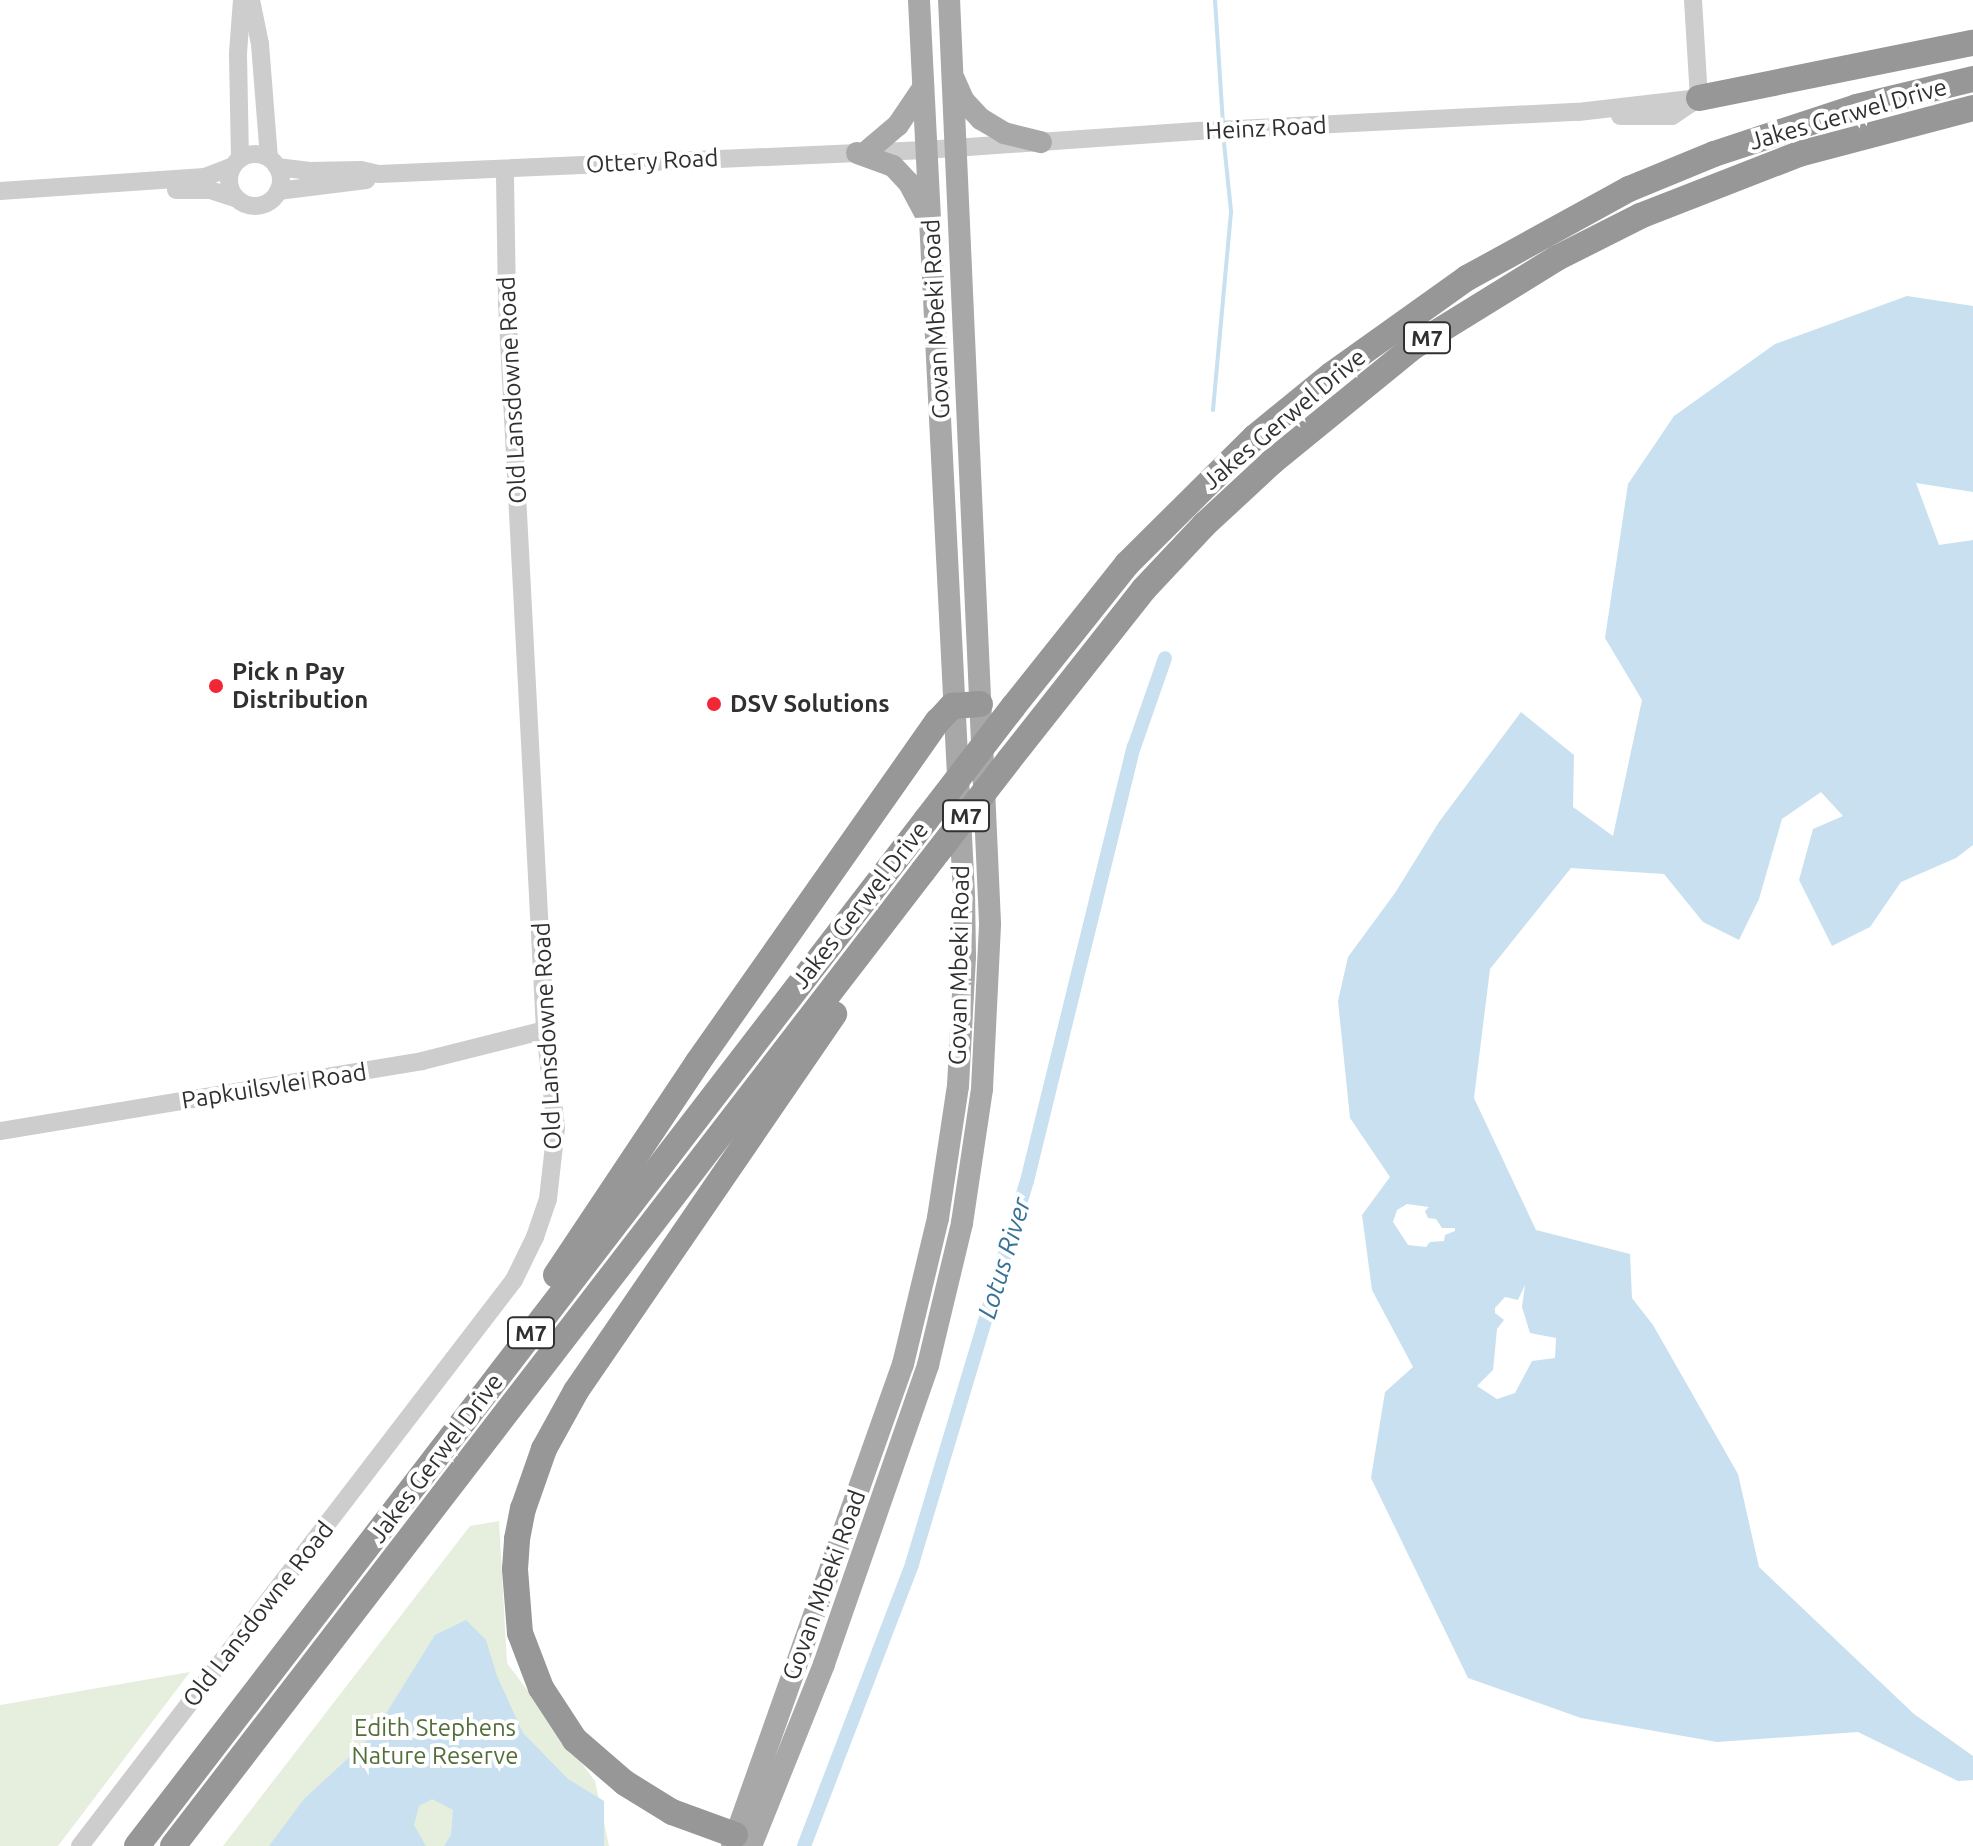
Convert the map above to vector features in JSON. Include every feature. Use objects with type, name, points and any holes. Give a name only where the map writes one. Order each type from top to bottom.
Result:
[{"type":"highway","points":[[1699,98],[1973,43]]},
{"type":"highway","name":"Jakes Gerwel Drive","points":[[137,1846],[1013,707],[1127,564],[1238,453],[1331,375],[1467,278],[1629,189],[1714,154],[1857,107],[1973,79]]},
{"type":"highway","name":"Jakes Gerwel Drive","points":[[173,1846],[1009,760],[1144,589],[1204,525],[1272,462],[1413,347],[1557,258],[1640,216],[1799,154],[1973,108]]},
{"type":"highway","points":[[433,1462],[698,1062],[854,838],[952,706],[980,704]]},
{"type":"highway","points":[[748,1843],[672,1812],[625,1783],[575,1740],[541,1688],[520,1633],[515,1569],[517,1539],[538,1464],[576,1391],[872,959],[918,878]]},
{"type":"main road","name":"Govan Mbeki Road","points":[[748,1843],[903,1364],[941,1203],[958,1086],[965,956],[919,0]]},
{"type":"main road","name":"Govan Mbeki Road","points":[[748,1843],[824,1664],[897,1461],[938,1328],[960,1234],[982,1089],[990,959],[949,0]]},
{"type":"main road","points":[[952,71],[964,101],[981,119],[1004,133],[1041,142]]},
{"type":"main road","points":[[861,153],[898,125],[923,88]]},
{"type":"main road","points":[[861,153],[901,172],[928,219]]},
{"type":"street","points":[[235,198],[229,183],[236,163],[242,0]]},
{"type":"street","points":[[114,186],[137,191],[210,190],[249,206],[267,204],[278,191],[281,183],[273,163],[260,44],[251,0]]},
{"type":"street","points":[[1693,0],[1699,98]]},
{"type":"street","points":[[1658,103],[1686,82],[1694,53]]},
{"type":"street","name":"Heinz Road","points":[[925,150],[1197,131],[1578,112],[1699,98]]},
{"type":"street","name":"Heinz Road","points":[[1578,112],[1662,118],[1685,109],[1699,98]]},
{"type":"street","name":"Ottery Road","points":[[273,163],[308,171],[361,170],[379,174],[925,150]]},
{"type":"street","points":[[0,191],[114,186],[205,177],[249,155],[273,163]]},
{"type":"street","name":"Old Lansdowne Road","points":[[80,1846],[514,1280],[542,1219],[553,1174],[556,1128],[545,1030],[508,318],[505,169]]},
{"type":"street","name":"Ottery Road","points":[[278,191],[361,182],[379,174]]},
{"type":"street","name":"Papkuilsvlei Road","points":[[0,1131],[422,1061],[545,1030]]},
{"type":"green space","name":"Edith Stephens Nature Reserve","points":[[499,1521],[507,1663],[595,1781],[609,1846],[223,1846],[470,1526]]},
{"type":"green space","points":[[190,1672],[58,1846],[0,1846],[0,1705]]},
{"type":"water","points":[[1907,296],[1973,306],[1973,492],[1916,483],[1939,545],[1973,540],[1973,845],[1956,858],[1901,882],[1870,927],[1832,946],[1799,880],[1813,829],[1843,816],[1821,792],[1782,819],[1759,899],[1739,940],[1703,922],[1664,874],[1571,868],[1490,969],[1474,1098],[1536,1230],[1630,1254],[1632,1298],[1653,1325],[1738,1474],[1759,1567],[1914,1714],[1973,1756],[1973,1780],[1958,1781],[1858,1732],[1717,1742],[1581,1718],[1468,1678],[1371,1478],[1385,1392],[1413,1367],[1372,1290],[1362,1215],[1390,1177],[1350,1118],[1338,1001],[1348,957],[1395,893],[1439,822],[1521,712],[1574,755],[1573,807],[1613,836],[1642,700],[1605,638],[1628,484],[1674,416],[1775,344]],"holes":[[[1407,1204],[1429,1207],[1425,1211],[1428,1218],[1436,1219],[1442,1228],[1455,1228],[1455,1231],[1445,1235],[1444,1241],[1430,1242],[1426,1247],[1408,1245],[1393,1222],[1397,1210]],[[1525,1285],[1522,1307],[1530,1333],[1556,1338],[1555,1358],[1532,1361],[1515,1393],[1497,1399],[1477,1386],[1493,1370],[1497,1329],[1504,1320],[1495,1313],[1495,1308],[1505,1297],[1518,1300]]]},
{"type":"water","name":"Edith Stephens Nature Reserve","points":[[466,1620],[486,1640],[497,1676],[523,1733],[568,1779],[604,1801],[604,1846],[444,1846],[451,1835],[453,1810],[432,1799],[419,1806],[414,1825],[426,1846],[269,1846],[304,1799],[372,1736],[435,1635]]},
{"type":"waterway","points":[[1215,0],[1223,125]]},
{"type":"waterway","points":[[1213,410],[1231,211],[1223,133]]},
{"type":"waterway","name":"Lotus River","points":[[804,1846],[912,1564],[1027,1181],[1134,747],[1165,658]]},
{"type":"place","name":"Pick n Pay Distribution","points":[[216,686]]},
{"type":"place","name":"DSV Solutions","points":[[714,704]]}]
